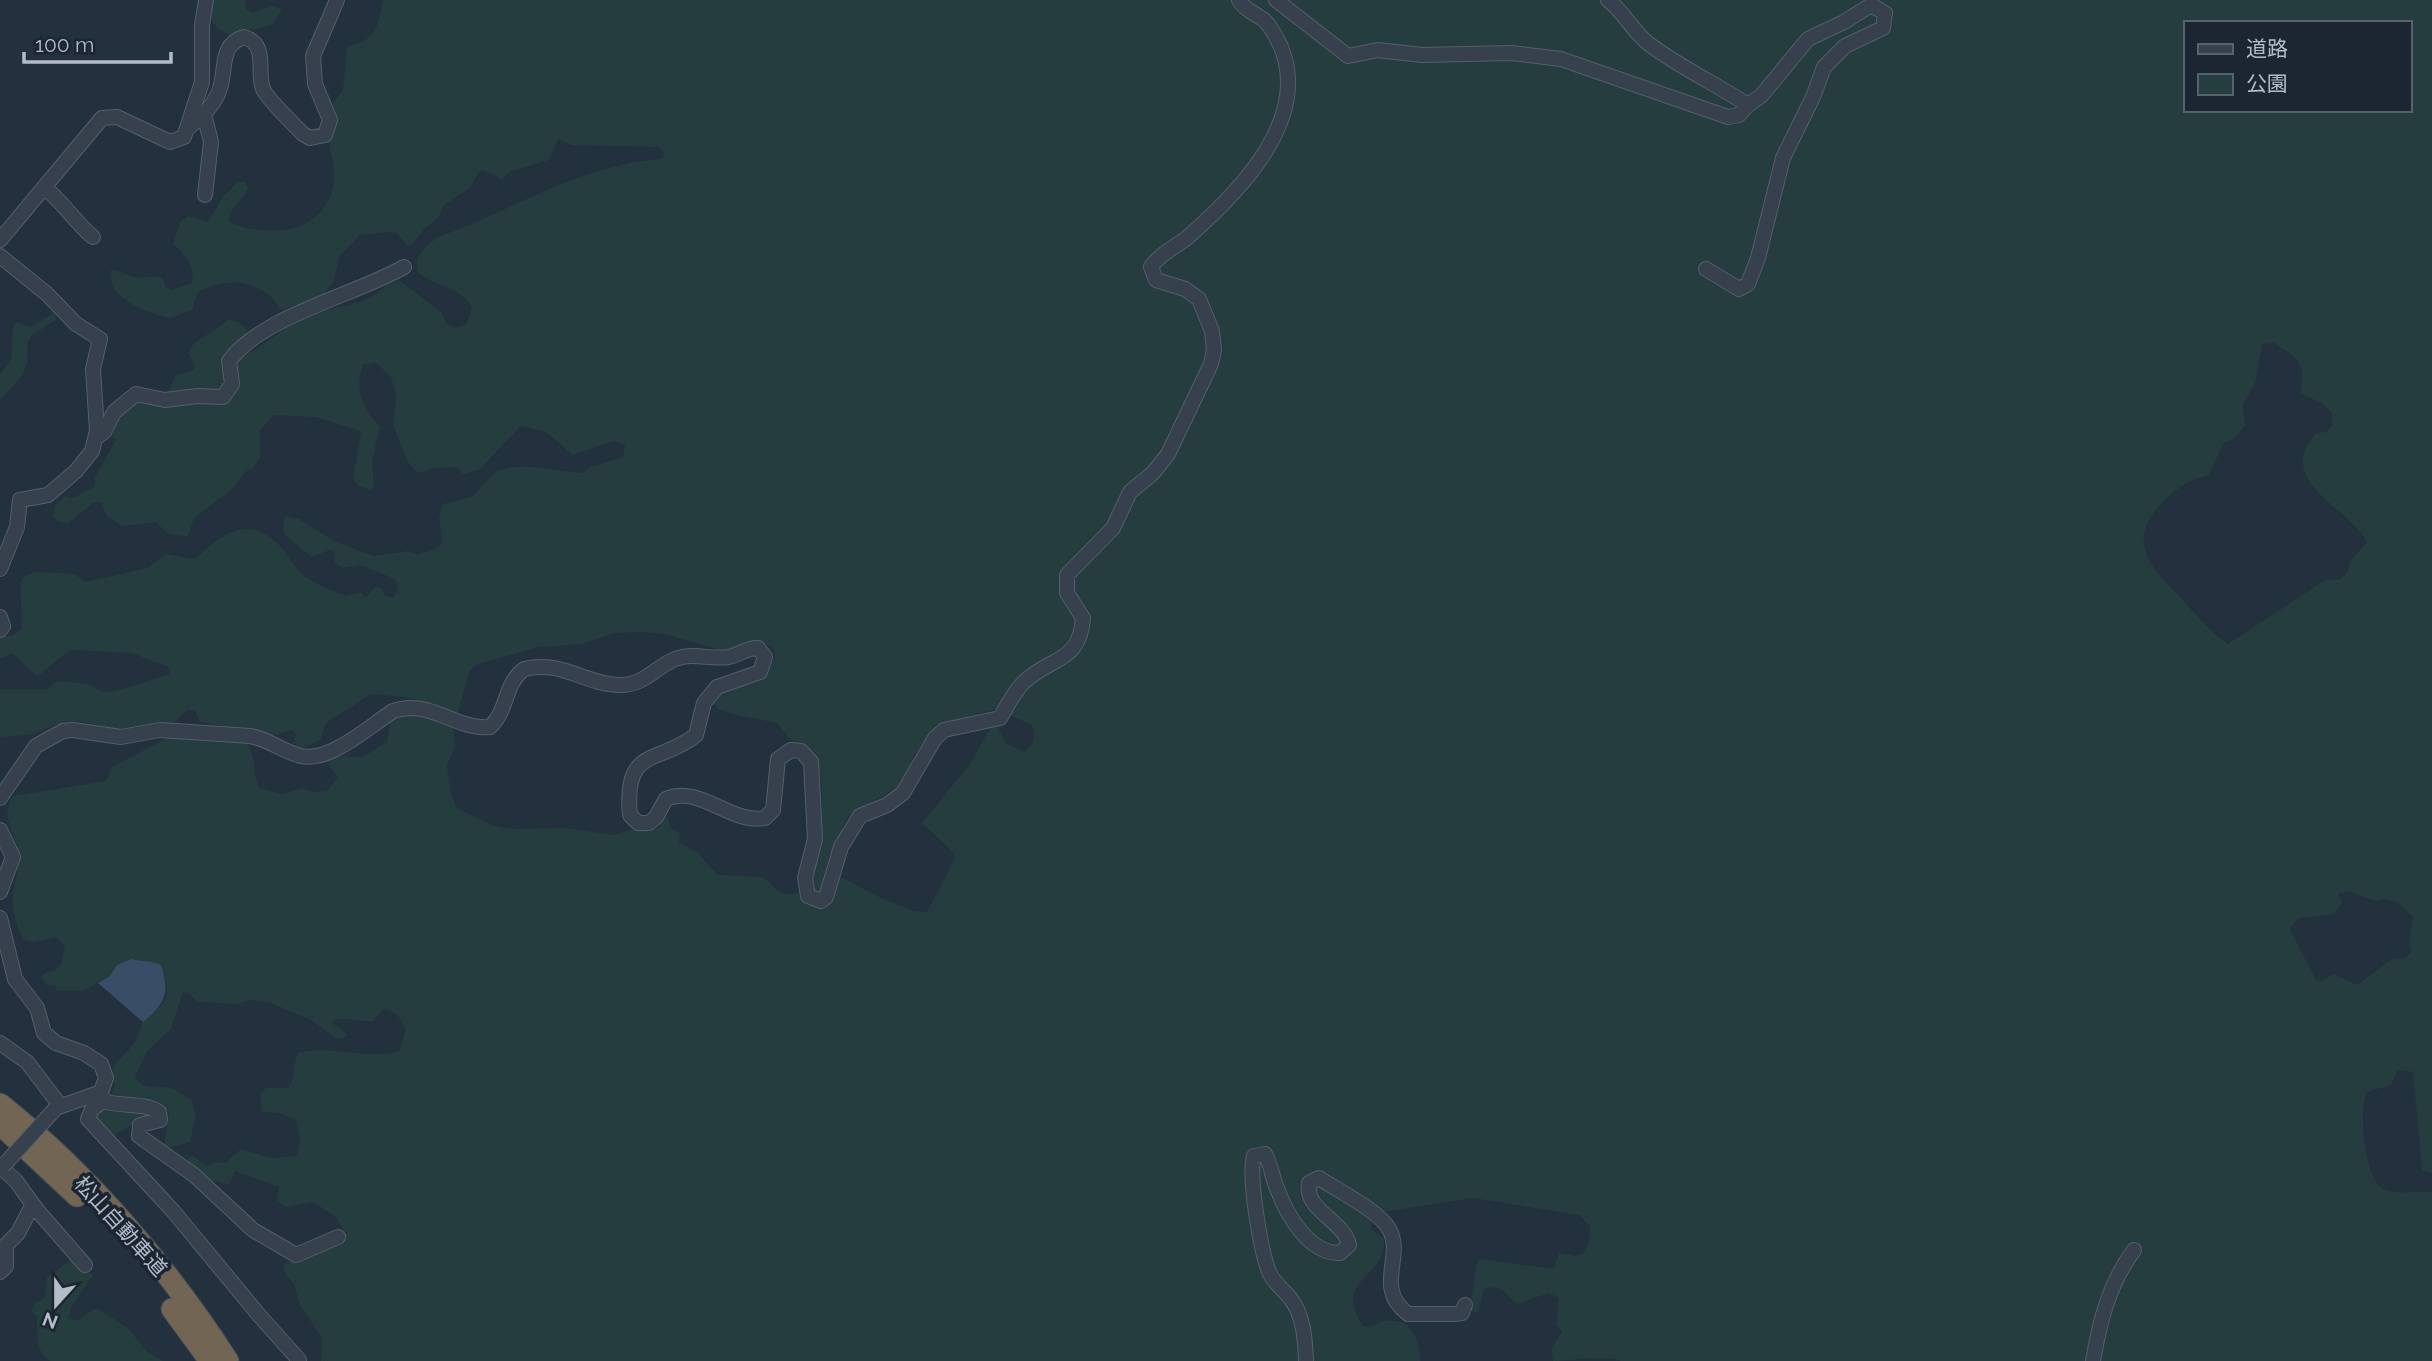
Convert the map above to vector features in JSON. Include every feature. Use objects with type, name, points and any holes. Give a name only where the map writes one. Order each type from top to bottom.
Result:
[{"type":"highway","name":"松山自動車道","points":[[0,1104],[91,1189],[133,1236],[228,1361]]},
{"type":"highway","name":"松山自動車道","points":[[0,1124],[79,1199],[124,1247],[210,1361]]},
{"type":"street","points":[[0,240],[102,118],[117,117],[170,142],[184,137],[202,82],[202,25],[206,0]]},
{"type":"street","points":[[189,127],[204,114],[218,94],[225,56],[230,46],[244,37],[252,39],[259,50],[261,82],[268,97],[303,134],[310,138],[325,135],[330,120],[328,109],[315,84],[313,56],[337,0]]},
{"type":"street","points":[[0,797],[36,746],[63,731],[121,737],[160,730],[250,736],[262,738],[304,757],[315,757],[331,752],[393,710],[404,707],[425,709],[465,724],[490,727],[501,713],[510,684],[524,668],[566,670],[618,685],[647,680],[679,657],[693,655],[724,658],[738,655],[751,647],[764,652],[760,672],[728,680],[717,687],[704,703],[696,735],[682,746],[654,753],[645,760],[632,782],[630,815],[638,823],[649,824],[666,799],[680,795],[751,818],[765,818],[773,810],[778,760],[791,750],[801,751],[811,762],[813,771],[815,839],[804,888],[808,896],[821,901],[826,897],[851,826],[860,816],[887,805],[903,793],[935,738],[944,730],[1000,718],[1022,683],[1068,654],[1079,642],[1083,618],[1067,593],[1067,575],[1113,528],[1130,492],[1153,473],[1168,454],[1202,383],[1214,350],[1208,316],[1199,299],[1185,289],[1157,280],[1151,267],[1188,236],[1245,178],[1270,145],[1279,128],[1289,96],[1289,75],[1282,50],[1273,31],[1239,0]]},
{"type":"street","points":[[1276,0],[1348,56],[1378,50],[1422,55],[1512,53],[1561,59],[1728,117],[1739,115],[1761,96],[1808,39],[1844,22],[1871,5],[1885,13],[1883,28],[1844,46],[1824,67],[1813,97],[1783,158],[1758,258],[1748,284],[1739,289],[1706,269]]},
{"type":"street","points":[[1608,0],[1633,31],[1649,44],[1682,68],[1748,106]]},
{"type":"street","points":[[204,114],[211,142],[205,195]]},
{"type":"street","points":[[44,187],[71,210],[80,226],[93,237]]},
{"type":"street","points":[[0,256],[19,269],[75,324],[100,339],[93,369],[97,437],[92,451],[65,481],[40,498],[20,500],[17,527],[0,569]]},
{"type":"street","points":[[97,437],[104,432],[114,412],[136,394],[165,400],[198,396],[223,397],[232,384],[229,361],[258,336],[295,315],[361,289],[404,267]]},
{"type":"street","points":[[0,617],[3,625],[0,630]]},
{"type":"street","points":[[0,830],[13,857],[0,892]]},
{"type":"street","points":[[0,918],[15,979],[37,1007],[44,1033],[56,1043],[84,1053],[101,1064],[106,1078],[102,1097],[88,1119],[173,1211],[299,1360]]},
{"type":"street","points":[[0,1043],[27,1062],[58,1106]]},
{"type":"street","points":[[85,1265],[2,1168],[58,1106],[102,1097],[120,1106],[149,1107],[159,1112],[162,1116],[157,1122],[140,1125],[139,1136],[194,1175],[253,1230],[296,1255],[338,1237]]},
{"type":"street","points":[[1306,1361],[1303,1324],[1297,1308],[1269,1272],[1254,1203],[1254,1156],[1265,1154],[1278,1191],[1315,1248],[1327,1254],[1340,1253],[1349,1245],[1347,1234],[1311,1202],[1309,1183],[1319,1178],[1376,1215],[1389,1229],[1393,1243],[1390,1284],[1395,1300],[1408,1314],[1457,1314],[1462,1313],[1465,1306]]},
{"type":"street","points":[[0,1272],[6,1266],[6,1245],[18,1233],[33,1204]]},
{"type":"street","points":[[2092,1361],[2100,1318],[2110,1289],[2134,1250]]},
{"type":"green space","points":[[213,0],[245,0],[246,9],[252,13],[273,6],[282,9],[273,24],[232,36],[220,30],[213,22]]},
{"type":"green space","points":[[383,0],[2432,0],[2432,1173],[2422,1170],[2413,1072],[2398,1070],[2391,1085],[2367,1092],[2363,1128],[2372,1173],[2383,1189],[2394,1192],[2432,1192],[2432,1361],[1621,1361],[1598,1358],[1553,1361],[1551,1350],[1562,1331],[1556,1325],[1559,1298],[1549,1293],[1517,1304],[1503,1291],[1490,1288],[1484,1289],[1478,1313],[1473,1312],[1470,1306],[1477,1262],[1481,1259],[1554,1269],[1559,1253],[1576,1256],[1584,1253],[1589,1242],[1590,1226],[1579,1215],[1473,1198],[1382,1212],[1371,1224],[1371,1229],[1384,1239],[1383,1252],[1356,1288],[1353,1297],[1355,1310],[1363,1326],[1394,1321],[1408,1326],[1416,1338],[1421,1361],[321,1361],[322,1338],[300,1305],[294,1284],[284,1272],[284,1264],[341,1244],[345,1233],[336,1217],[313,1202],[286,1207],[277,1200],[279,1187],[235,1171],[229,1185],[211,1180],[186,1160],[192,1155],[206,1166],[215,1162],[225,1163],[241,1149],[271,1158],[297,1156],[300,1141],[296,1120],[279,1113],[262,1112],[260,1094],[266,1088],[288,1088],[298,1053],[323,1050],[388,1054],[399,1051],[406,1030],[402,1022],[397,1015],[387,1010],[382,1010],[374,1021],[335,1019],[332,1023],[348,1034],[343,1039],[336,1038],[311,1020],[271,1003],[250,1000],[237,1004],[198,1002],[189,993],[183,992],[171,1029],[148,1050],[135,1076],[144,1085],[171,1088],[191,1100],[196,1115],[190,1142],[168,1148],[164,1144],[169,1112],[160,1104],[154,1103],[135,1122],[113,1135],[96,1123],[97,1118],[115,1085],[114,1066],[136,1041],[143,1022],[166,997],[165,975],[131,959],[117,965],[110,976],[83,991],[57,991],[55,985],[46,985],[41,977],[61,964],[65,946],[56,938],[33,942],[23,940],[16,923],[13,899],[17,848],[7,817],[13,796],[106,781],[112,767],[169,737],[246,742],[252,752],[259,788],[282,794],[302,788],[314,792],[327,791],[338,777],[327,763],[333,756],[363,757],[387,742],[390,720],[406,714],[422,715],[453,726],[455,746],[447,766],[451,794],[457,808],[494,826],[513,829],[564,828],[614,835],[636,828],[651,831],[658,828],[664,815],[667,815],[671,828],[680,833],[679,842],[697,852],[718,875],[763,877],[777,890],[785,894],[797,893],[815,907],[830,904],[841,877],[881,898],[914,911],[927,912],[955,859],[953,852],[922,823],[970,764],[990,728],[998,727],[1006,743],[1024,752],[1034,737],[1032,725],[996,709],[936,725],[914,755],[907,775],[897,787],[847,818],[827,864],[820,892],[815,896],[812,881],[820,837],[822,806],[816,755],[792,741],[777,723],[736,715],[718,709],[713,702],[716,694],[763,677],[775,657],[772,647],[765,644],[747,643],[723,651],[665,634],[642,632],[615,633],[582,644],[539,647],[477,664],[469,672],[458,712],[454,714],[413,698],[370,694],[328,722],[320,740],[302,749],[293,743],[296,736],[293,730],[272,736],[200,722],[195,711],[188,710],[171,725],[130,732],[78,721],[57,724],[30,735],[0,737],[0,689],[48,689],[57,681],[88,684],[102,692],[116,691],[170,674],[168,667],[132,653],[70,650],[38,676],[11,654],[0,659],[0,636],[11,636],[22,629],[20,584],[23,577],[34,572],[75,574],[85,582],[147,568],[166,554],[195,559],[225,535],[245,529],[266,535],[278,544],[302,574],[312,581],[346,596],[360,592],[366,597],[375,587],[381,588],[385,596],[394,598],[398,587],[395,579],[360,565],[343,568],[335,563],[334,552],[330,550],[311,557],[284,534],[283,521],[286,516],[299,519],[336,542],[374,556],[408,551],[417,554],[435,550],[442,543],[439,517],[443,504],[472,497],[496,471],[529,467],[583,473],[590,467],[623,457],[625,445],[614,441],[573,455],[546,432],[521,426],[480,469],[463,474],[457,467],[433,468],[418,473],[407,461],[393,425],[396,395],[391,377],[375,362],[363,365],[359,383],[365,407],[380,427],[372,461],[374,486],[370,490],[359,486],[353,479],[361,431],[316,417],[274,415],[260,430],[260,458],[253,468],[245,472],[233,489],[194,518],[188,536],[170,534],[157,522],[122,526],[106,515],[102,503],[94,502],[69,523],[59,522],[52,515],[55,506],[65,496],[73,498],[95,486],[95,477],[116,440],[111,436],[120,412],[138,400],[162,404],[176,375],[194,370],[195,365],[188,353],[191,348],[228,319],[240,323],[247,330],[241,356],[263,345],[303,316],[358,302],[400,281],[442,313],[446,323],[455,328],[467,324],[472,307],[467,300],[461,294],[431,281],[417,271],[417,260],[422,251],[438,237],[575,179],[631,163],[661,159],[665,153],[658,147],[572,145],[558,139],[549,160],[509,172],[502,180],[483,170],[479,172],[470,188],[444,205],[439,217],[424,229],[412,245],[407,246],[397,233],[360,235],[339,257],[334,281],[322,297],[281,310],[263,291],[254,286],[234,283],[215,285],[197,293],[192,310],[171,318],[141,309],[122,297],[111,280],[111,270],[134,277],[163,278],[165,286],[171,290],[192,283],[188,261],[173,244],[180,222],[188,216],[208,222],[223,197],[238,182],[245,182],[248,187],[229,217],[229,222],[235,225],[282,230],[303,225],[320,212],[327,204],[334,183],[330,143],[336,118],[331,106],[343,90],[347,46],[357,44],[370,36],[377,25]],"holes":[[[2274,343],[2299,363],[2302,375],[2300,393],[2321,403],[2332,413],[2332,426],[2326,432],[2317,433],[2305,450],[2303,465],[2308,479],[2367,542],[2350,561],[2348,571],[2340,580],[2325,580],[2228,644],[2207,626],[2156,571],[2149,560],[2144,538],[2152,515],[2163,502],[2184,485],[2208,476],[2224,443],[2235,438],[2245,425],[2243,404],[2255,384],[2262,344]],[[2348,891],[2376,901],[2387,899],[2413,917],[2409,943],[2411,952],[2405,958],[2392,959],[2357,985],[2334,974],[2321,981],[2316,980],[2290,929],[2297,919],[2334,914],[2342,902],[2338,894]]]},
{"type":"green space","points":[[55,312],[56,320],[32,335],[27,343],[28,361],[22,376],[0,400],[0,374],[11,360],[13,325],[17,322],[31,327]]},
{"type":"green space","points":[[71,1260],[93,1275],[72,1306],[68,1319],[78,1320],[96,1308],[128,1328],[146,1351],[163,1361],[50,1361],[45,1357],[39,1347],[37,1316],[31,1311],[35,1303],[45,1298],[47,1277]]},
{"type":"water","points":[[131,959],[158,963],[164,975],[164,997],[157,1009],[143,1022],[98,983],[110,976],[117,965]]}]
